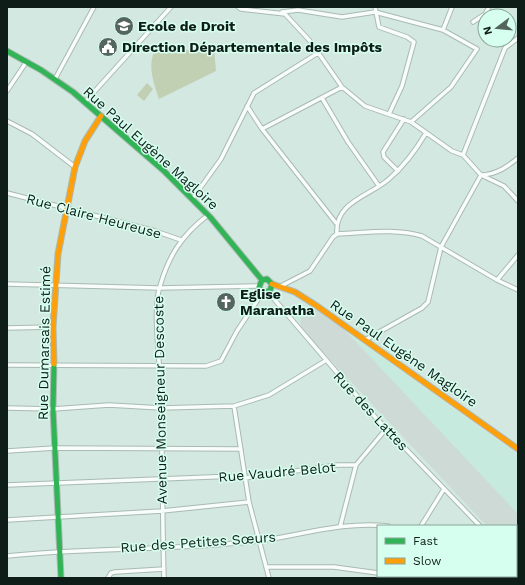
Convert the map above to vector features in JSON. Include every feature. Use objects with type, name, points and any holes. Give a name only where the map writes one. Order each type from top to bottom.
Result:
[{"type":"main road","name":"Rue Paul Eugène Magloire","points":[[7,51],[27,61],[55,79],[101,116],[192,198],[262,280]]},
{"type":"main road","name":"Rue Dumarsais Estimé","points":[[62,578],[59,550],[53,409],[53,327],[55,285],[58,254],[75,167],[85,141],[101,116]]},
{"type":"main road","points":[[267,279],[272,284],[266,292],[260,290],[258,286],[262,280],[267,279]]},
{"type":"main road","name":"Rue Paul Eugène Magloire","points":[[272,284],[295,292],[317,306],[518,449]]},
{"type":"street","points":[[55,79],[94,7]]},
{"type":"street","points":[[85,102],[171,7]]},
{"type":"street","points":[[238,7],[242,9],[282,12],[298,10],[342,17],[375,12],[443,30],[477,49],[451,87],[411,122]]},
{"type":"street","points":[[375,7],[379,27],[407,36],[414,42],[402,86],[389,114]]},
{"type":"street","points":[[443,30],[452,7]]},
{"type":"street","points":[[474,22],[485,14],[489,7]]},
{"type":"street","points":[[282,12],[301,29],[342,87],[365,106],[411,122],[452,151],[464,155],[481,175],[504,186],[518,201]]},
{"type":"street","points":[[464,155],[505,48],[518,38]]},
{"type":"street","points":[[192,198],[222,159],[254,93],[318,53]]},
{"type":"street","points":[[7,91],[27,61]]},
{"type":"street","points":[[262,130],[342,87]]},
{"type":"street","points":[[322,98],[348,142],[379,186]]},
{"type":"street","points":[[247,106],[262,130],[336,223],[337,234]]},
{"type":"street","points":[[398,170],[383,155],[404,119]]},
{"type":"street","points":[[7,121],[32,134],[75,167]]},
{"type":"street","points":[[336,223],[348,206],[389,180],[411,157],[426,133]]},
{"type":"street","points":[[481,175],[491,175],[504,169],[518,158]]},
{"type":"street","points":[[365,340],[425,305],[429,296],[441,247],[481,175]]},
{"type":"street","name":"Rue Claire Heureuse","points":[[7,193],[155,231],[181,240]]},
{"type":"street","name":"Avenue Monseigneur Descoste","points":[[164,578],[160,365],[157,315],[159,288],[172,254],[181,240],[191,228],[208,215]]},
{"type":"street","points":[[281,286],[310,271],[333,237],[337,234],[393,231],[409,232],[422,236],[497,280],[518,290]]},
{"type":"street","points":[[497,280],[518,255]]},
{"type":"street","points":[[7,284],[159,288],[258,286]]},
{"type":"street","points":[[7,365],[206,366],[221,361],[237,331],[266,292]]},
{"type":"street","name":"Rue des Lattes","points":[[266,292],[386,428],[479,525]]},
{"type":"street","points":[[7,328],[53,327]]},
{"type":"street","points":[[7,408],[53,409],[109,406],[161,408],[234,406],[269,395],[325,360]]},
{"type":"street","points":[[234,406],[249,502],[270,578]]},
{"type":"street","points":[[340,527],[356,465],[386,428]]},
{"type":"street","points":[[7,451],[55,448],[241,449]]},
{"type":"street","name":"Rue Vaudré Belot","points":[[7,485],[236,476],[245,478],[338,465],[356,465]]},
{"type":"street","points":[[422,525],[444,489]]},
{"type":"street","points":[[7,520],[162,511],[249,502]]},
{"type":"street","name":"Rue des Petites Sœurs","points":[[7,556],[59,550],[163,547],[259,540],[340,527],[377,526]]},
{"type":"street","points":[[266,567],[334,567],[377,573]]},
{"type":"street","points":[[108,578],[111,573],[115,572],[164,569]]},
{"type":"shaded area","points":[[155,50],[214,50],[216,71],[159,99],[153,81],[151,68]]},
{"type":"shaded area","points":[[147,83],[153,89],[144,101],[137,95]]},
{"type":"shaded area","points":[[308,305],[518,455],[518,552],[517,525],[492,525],[295,317]]},
{"type":"runway","points":[[316,322],[507,525]]},
{"type":"traffic: fast","points":[[7,51],[41,70],[73,92],[163,170],[211,218],[262,280]]},
{"type":"traffic: fast","points":[[262,280],[267,279],[272,284]]},
{"type":"traffic: fast","points":[[262,280],[259,287],[263,292],[270,291],[272,284]]},
{"type":"traffic: fast","points":[[54,364],[53,409],[61,578]]},
{"type":"traffic: slow","points":[[54,364],[53,327],[58,254],[75,167],[85,141],[101,116]]},
{"type":"traffic: slow","points":[[272,284],[295,292],[317,306],[518,449]]},
{"type":"place","name":"Ecole de Droit","points":[[124,26]]},
{"type":"place","name":"Direction Départementale des Impôts","points":[[108,47]]},
{"type":"place","name":"Eglise Maranatha","points":[[226,302]]}]
